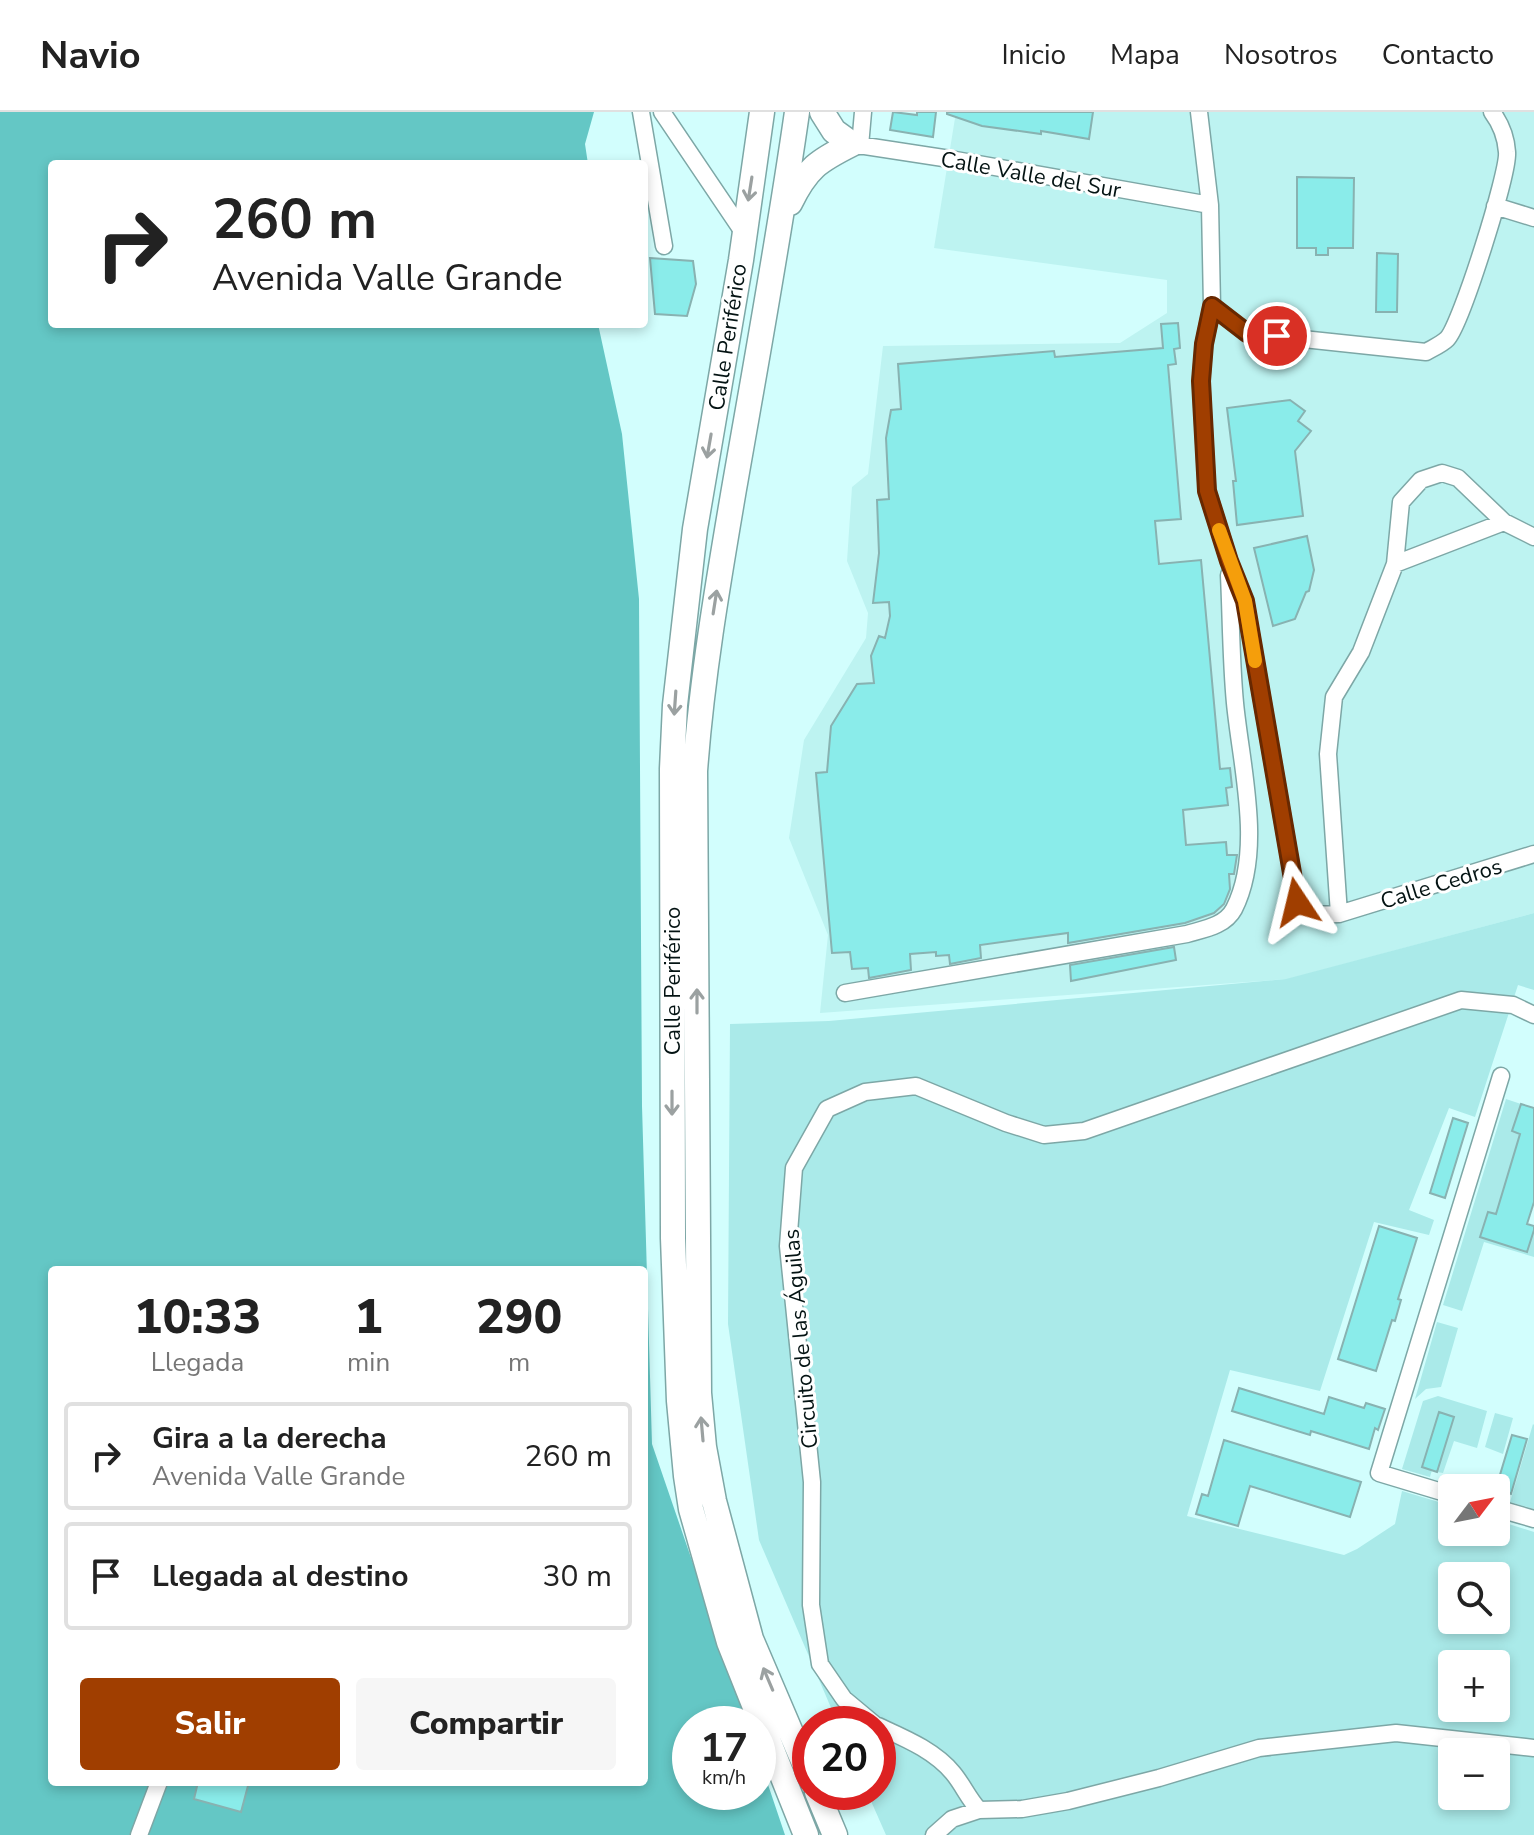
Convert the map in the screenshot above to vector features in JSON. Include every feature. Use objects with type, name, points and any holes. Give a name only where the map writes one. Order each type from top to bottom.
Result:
[{"type":"highway","name":"Calle Periférico","points":[[762,112],[741,260],[695,529],[675,705],[672,769],[675,1316],[679,1401],[691,1509],[729,1642],[806,1835]]},
{"type":"highway","name":"Calle Periférico","points":[[792,1735],[751,1639],[714,1501],[704,1447],[699,1393],[695,771],[710,635],[782,218],[797,112]]},
{"type":"highway","points":[[822,112],[834,131],[856,145]]},
{"type":"highway","points":[[782,218],[809,170],[821,159],[856,145]]},
{"type":"highway","points":[[825,1810],[835,1835]]},
{"type":"street","points":[[641,112],[664,246]]},
{"type":"street","points":[[662,112],[743,232]]},
{"type":"street","points":[[856,145],[863,112]]},
{"type":"street","name":"Calle Cedros","points":[[1199,112],[1210,205],[1212,306],[1204,344],[1201,381],[1207,491],[1245,601],[1297,902],[1306,915],[1339,914],[1534,854]]},
{"type":"street","points":[[1212,306],[1247,333],[1426,352],[1447,339],[1459,321],[1508,154],[1501,124],[1492,112]]},
{"type":"street","name":"Calle Valle del Sur","points":[[856,145],[1210,205]]},
{"type":"street","points":[[1495,206],[1534,218]]},
{"type":"street","points":[[1339,914],[1328,754],[1334,697],[1361,652],[1395,564],[1401,502],[1421,480],[1442,473],[1458,478],[1504,522],[1534,537]]},
{"type":"street","points":[[1395,564],[1504,522]]},
{"type":"street","points":[[845,993],[1187,934],[1217,926],[1233,912],[1245,879],[1249,819],[1235,702],[1229,561]]},
{"type":"street","name":"Circuito de las Águilas","points":[[853,1706],[844,1699],[820,1664],[811,1605],[812,1482],[788,1246],[794,1168],[827,1109],[865,1092],[916,1086],[1044,1135],[1084,1131],[1461,1000],[1513,1005],[1534,1015]]},
{"type":"street","points":[[1438,1491],[1379,1473],[1501,1076]]},
{"type":"street","points":[[1510,1512],[1534,1519]]},
{"type":"street","points":[[934,1835],[952,1819],[979,1810],[1022,1809],[1068,1801],[1259,1748],[1396,1733],[1534,1748]]},
{"type":"street","name":"Circuito de las Águilas","points":[[896,1734],[919,1745],[953,1773],[968,1799],[979,1810]]},
{"type":"street","points":[[139,1835],[157,1786]]},
{"type":"shaded area","points":[[0,112],[594,112],[585,144],[587,160],[48,160],[48,328],[599,328],[622,434],[639,599],[642,1106],[647,1266],[48,1266],[48,1786],[648,1786],[648,1309],[652,1444],[742,1706],[672,1706],[672,1810],[776,1808],[785,1835],[0,1835]]},
{"type":"shaded area","points":[[956,112],[1534,112],[1534,913],[1288,979],[820,1013],[828,935],[789,838],[804,740],[866,638],[868,613],[847,561],[852,487],[868,474],[883,346],[1120,343],[1167,313],[1167,280],[934,248]]},
{"type":"shaded area","points":[[1534,913],[1534,990],[1518,985],[1475,1117],[1449,1108],[1409,1210],[1434,1220],[1429,1235],[1374,1222],[1320,1391],[1230,1370],[1187,1516],[1344,1555],[1395,1524],[1402,1491],[1438,1502],[1438,1546],[1510,1546],[1510,1524],[1534,1532],[1534,1835],[886,1835],[875,1810],[896,1810],[896,1706],[830,1706],[759,1540],[728,1324],[730,1024],[829,1021],[1286,979]]},
{"type":"shaded area","points":[[1506,1099],[1521,1104],[1513,1131],[1520,1134],[1496,1214],[1488,1212],[1480,1237],[1527,1252],[1534,1230],[1534,1257],[1484,1242],[1462,1311],[1443,1305]]},
{"type":"shaded area","points":[[1437,1322],[1458,1328],[1441,1387],[1426,1389],[1415,1399]]},
{"type":"shaded area","points":[[1438,1396],[1487,1411],[1477,1448],[1454,1441],[1443,1473],[1437,1472],[1454,1417],[1439,1413],[1422,1467],[1432,1470],[1430,1477],[1402,1469],[1423,1401]]},
{"type":"shaded area","points":[[1495,1413],[1513,1418],[1503,1454],[1485,1447]]},
{"type":"shaded area","points":[[1533,1424],[1534,1509],[1510,1502]]},
{"type":"building","points":[[893,112],[917,115],[917,112],[936,112],[933,137],[890,130]]},
{"type":"building","points":[[947,112],[1093,112],[1089,139],[982,126]]},
{"type":"building","points":[[1297,177],[1354,178],[1353,248],[1328,248],[1328,255],[1316,255],[1316,248],[1297,248]]},
{"type":"building","points":[[1377,253],[1398,254],[1397,312],[1376,312]]},
{"type":"building","points":[[650,258],[693,261],[696,284],[687,316],[655,314]]},
{"type":"building","points":[[1178,323],[1180,348],[1174,349],[1176,364],[1168,365],[1181,519],[1155,521],[1159,564],[1201,560],[1220,769],[1230,768],[1232,787],[1226,788],[1228,805],[1183,810],[1186,845],[1226,842],[1227,855],[1237,855],[1234,874],[1229,874],[1230,889],[1224,904],[1214,913],[1185,923],[1068,943],[1068,933],[980,945],[981,958],[950,964],[949,955],[936,956],[936,952],[910,954],[911,970],[869,978],[868,968],[852,969],[850,952],[832,953],[816,773],[827,772],[831,726],[857,684],[874,683],[871,656],[879,636],[885,638],[890,616],[889,602],[873,603],[879,553],[877,500],[889,499],[886,438],[891,410],[901,409],[898,364],[1054,351],[1055,357],[1163,348],[1161,324]]},
{"type":"building","points":[[1290,400],[1305,411],[1298,421],[1311,431],[1295,451],[1303,516],[1237,525],[1233,481],[1236,481],[1227,408]]},
{"type":"building","points":[[1307,536],[1314,570],[1309,591],[1295,619],[1273,626],[1254,548]]},
{"type":"building","points":[[1174,947],[1176,960],[1071,981],[1070,965]]},
{"type":"building","points":[[1521,1104],[1534,1108],[1534,1202],[1527,1224],[1534,1226],[1534,1230],[1527,1252],[1480,1237],[1488,1212],[1496,1214],[1520,1134],[1512,1131]]},
{"type":"building","points":[[1453,1118],[1468,1123],[1445,1198],[1430,1193]]},
{"type":"building","points":[[1379,1226],[1417,1238],[1398,1299],[1401,1300],[1395,1321],[1392,1320],[1376,1371],[1338,1359]]},
{"type":"building","points":[[1239,1388],[1324,1414],[1329,1397],[1364,1408],[1366,1403],[1385,1409],[1369,1449],[1232,1411]]},
{"type":"building","points":[[1439,1412],[1454,1417],[1437,1472],[1422,1467]]},
{"type":"building","points":[[1512,1435],[1527,1439],[1511,1494],[1510,1474],[1500,1474]]},
{"type":"building","points":[[1224,1440],[1361,1482],[1350,1517],[1250,1486],[1238,1526],[1196,1514],[1202,1494],[1208,1496]]},
{"type":"building","points":[[197,1786],[248,1786],[241,1812],[194,1799]]},
{"type":"slow traffic","points":[[1219,530],[1245,601],[1255,661]]},
{"type":"route","points":[[1277,336],[1247,333],[1212,306],[1204,344],[1201,381],[1207,491],[1245,601],[1297,902]]}]
